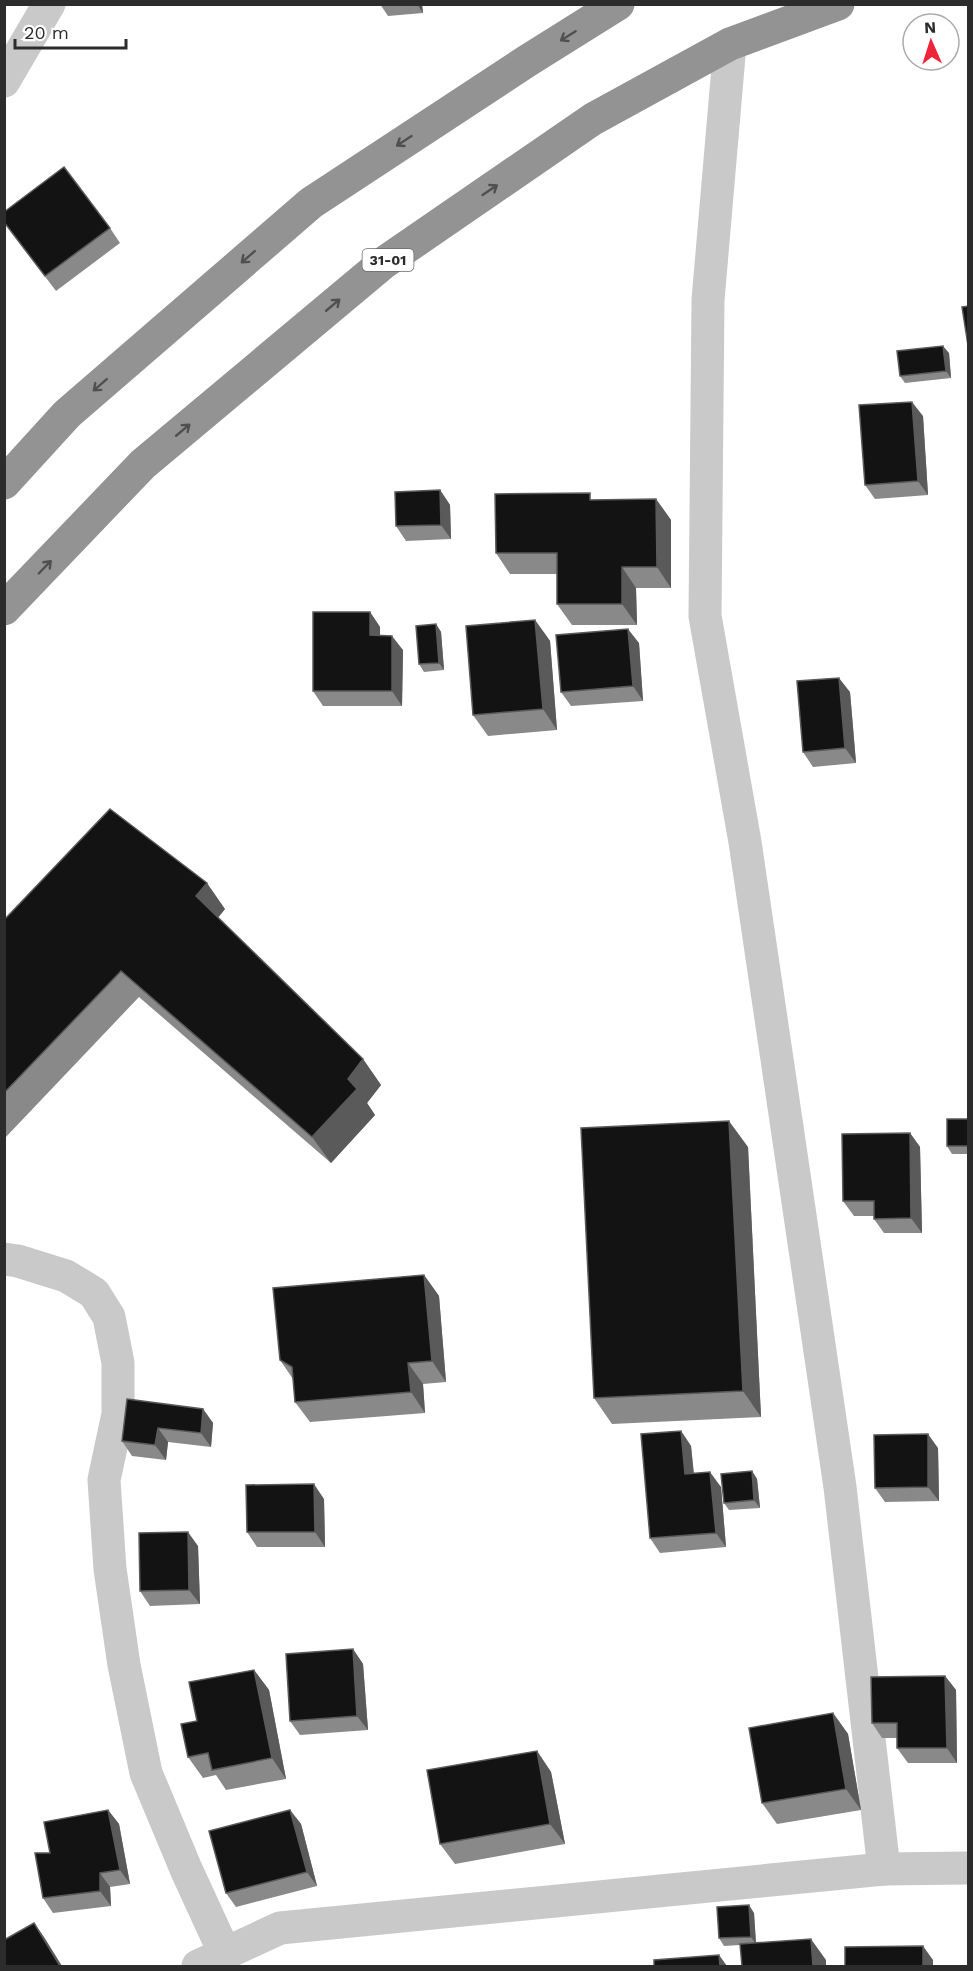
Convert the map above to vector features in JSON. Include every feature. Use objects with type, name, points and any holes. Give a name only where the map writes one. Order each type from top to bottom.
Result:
[{"type":"highway","points":[[4,483],[67,414],[310,203],[618,4]]},
{"type":"highway","name":"31-01","points":[[4,609],[143,464],[382,264],[593,120],[730,44],[838,4]]},
{"type":"street","points":[[4,81],[49,4]]},
{"type":"street","points":[[730,44],[708,300],[705,616],[745,842],[838,1476],[884,1869]]},
{"type":"street","points":[[4,1259],[66,1276],[94,1293],[109,1317],[118,1363],[118,1414],[104,1480],[110,1569],[124,1665],[146,1773],[186,1869],[212,1960],[280,1928],[884,1869],[969,1868]]},
{"type":"building","points":[[64,167],[110,228],[45,276],[4,222],[4,212]]},
{"type":"building","points":[[969,306],[969,352],[962,307]]},
{"type":"building","points":[[943,346],[946,371],[900,376],[897,351]]},
{"type":"building","points":[[912,402],[918,481],[865,485],[859,405]]},
{"type":"building","points":[[440,490],[441,525],[396,526],[395,492]]},
{"type":"building","points":[[590,493],[590,500],[656,499],[657,567],[622,567],[622,604],[557,604],[557,553],[496,553],[495,494]]},
{"type":"building","points":[[313,612],[370,612],[370,635],[392,636],[392,691],[313,691]]},
{"type":"building","points":[[535,620],[543,709],[473,715],[466,626]]},
{"type":"building","points":[[436,624],[439,663],[419,664],[416,626]]},
{"type":"building","points":[[628,629],[633,686],[561,692],[556,635]]},
{"type":"building","points":[[839,678],[845,748],[803,752],[797,681]]},
{"type":"building","points":[[110,809],[207,883],[196,896],[363,1059],[348,1079],[357,1089],[312,1137],[121,971],[4,1093],[4,920]]},
{"type":"building","points":[[947,1119],[969,1119],[969,1146],[947,1146]]},
{"type":"building","points":[[729,1121],[743,1391],[594,1398],[581,1128]]},
{"type":"building","points":[[910,1133],[911,1218],[874,1219],[874,1201],[843,1201],[842,1134]]},
{"type":"building","points":[[424,1275],[432,1361],[408,1363],[411,1392],[295,1402],[292,1367],[280,1360],[273,1288]]},
{"type":"building","points":[[127,1399],[203,1409],[201,1433],[158,1428],[155,1445],[122,1441]]},
{"type":"building","points":[[681,1431],[685,1474],[710,1472],[716,1533],[650,1538],[641,1434]]},
{"type":"building","points":[[928,1434],[928,1487],[875,1488],[874,1435]]},
{"type":"building","points":[[752,1471],[754,1500],[724,1503],[721,1474]]},
{"type":"building","points":[[314,1484],[315,1532],[247,1532],[246,1485]]},
{"type":"building","points":[[188,1532],[189,1590],[140,1591],[139,1533]]},
{"type":"building","points":[[353,1649],[357,1716],[290,1721],[286,1654]]},
{"type":"building","points":[[254,1670],[272,1758],[212,1770],[208,1753],[188,1757],[181,1724],[197,1721],[189,1682]]},
{"type":"building","points":[[945,1676],[947,1748],[897,1748],[897,1723],[872,1723],[871,1677]]},
{"type":"building","points":[[833,1713],[846,1789],[762,1803],[749,1728]]},
{"type":"building","points":[[537,1751],[550,1824],[440,1844],[427,1770]]},
{"type":"building","points":[[108,1810],[120,1870],[100,1873],[100,1891],[43,1898],[35,1853],[50,1853],[44,1822]]},
{"type":"building","points":[[290,1810],[307,1872],[226,1893],[209,1831]]},
{"type":"building","points":[[749,1905],[751,1937],[719,1938],[717,1907]]},
{"type":"building","points":[[34,1923],[60,1966],[4,1966],[4,1940]]},
{"type":"building","points":[[811,1939],[813,1966],[742,1966],[740,1944]]},
{"type":"building","points":[[923,1946],[923,1966],[845,1966],[845,1947]]},
{"type":"building","points":[[719,1955],[720,1966],[654,1966],[654,1960]]}]
